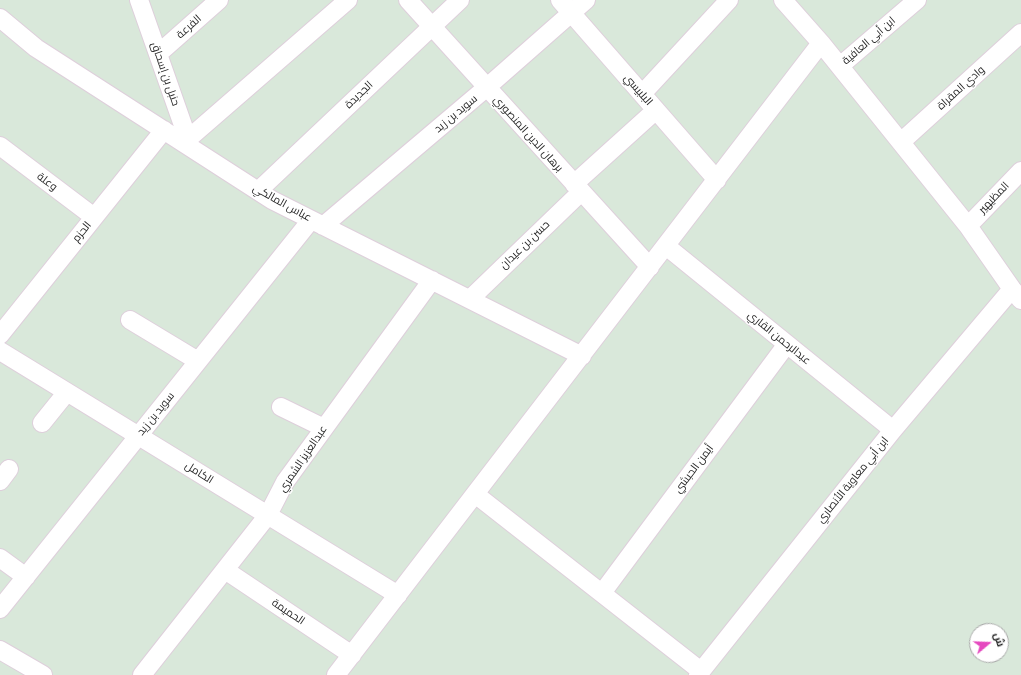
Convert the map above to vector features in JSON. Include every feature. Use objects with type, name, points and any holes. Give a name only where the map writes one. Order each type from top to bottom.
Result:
[{"type":"street","name":"حنبل بن إسحاق","points":[[139,0],[190,144]]},
{"type":"street","name":"الفرعة","points":[[158,54],[219,0]]},
{"type":"street","points":[[190,144],[348,0]]},
{"type":"street","name":"برهان الدين المنصوري","points":[[408,0],[486,88],[650,267]]},
{"type":"street","name":"الجديدة","points":[[258,191],[460,0]]},
{"type":"street","name":"سويد بن زيد","points":[[0,609],[198,361],[317,223],[486,88],[565,7],[586,0]]},
{"type":"street","points":[[642,94],[729,0]]},
{"type":"street","points":[[783,0],[840,66],[968,226],[1016,295]]},
{"type":"street","name":"ابن أبي العافية","points":[[840,66],[917,0]]},
{"type":"street","name":"البلبيسي","points":[[565,7],[717,180]]},
{"type":"street","name":"عباس المالكي","points":[[0,18],[36,48],[164,130],[190,144],[272,200],[582,356]]},
{"type":"street","name":"وادي المقراة","points":[[901,142],[1021,33]]},
{"type":"street","points":[[336,675],[821,43]]},
{"type":"street","name":"حسن بن عيدان","points":[[470,299],[656,110]]},
{"type":"street","name":"الحزم","points":[[0,335],[164,130]]},
{"type":"street","name":"وعلة","points":[[0,146],[94,217]]},
{"type":"street","name":"المظيهير","points":[[968,226],[1021,170]]},
{"type":"street","name":"عبدالرحمن القاري","points":[[666,246],[893,430]]},
{"type":"street","name":"عبدالعزيز الشمري","points":[[142,675],[268,515],[284,482],[432,280]]},
{"type":"street","name":"ابن أبي معاوية الأنصاري","points":[[699,673],[893,430],[1016,295]]},
{"type":"street","points":[[130,320],[198,361]]},
{"type":"street","name":"أيمن الحبشي","points":[[602,593],[787,344]]},
{"type":"street","name":"الكامل","points":[[0,351],[398,595]]},
{"type":"street","points":[[42,423],[67,392]]},
{"type":"street","points":[[281,407],[324,428]]},
{"type":"street","points":[[475,494],[602,593],[699,673]]},
{"type":"street","points":[[0,558],[26,577]]},
{"type":"street","name":"الحميمة","points":[[225,570],[352,655]]},
{"type":"street","points":[[0,650],[43,675]]}]
